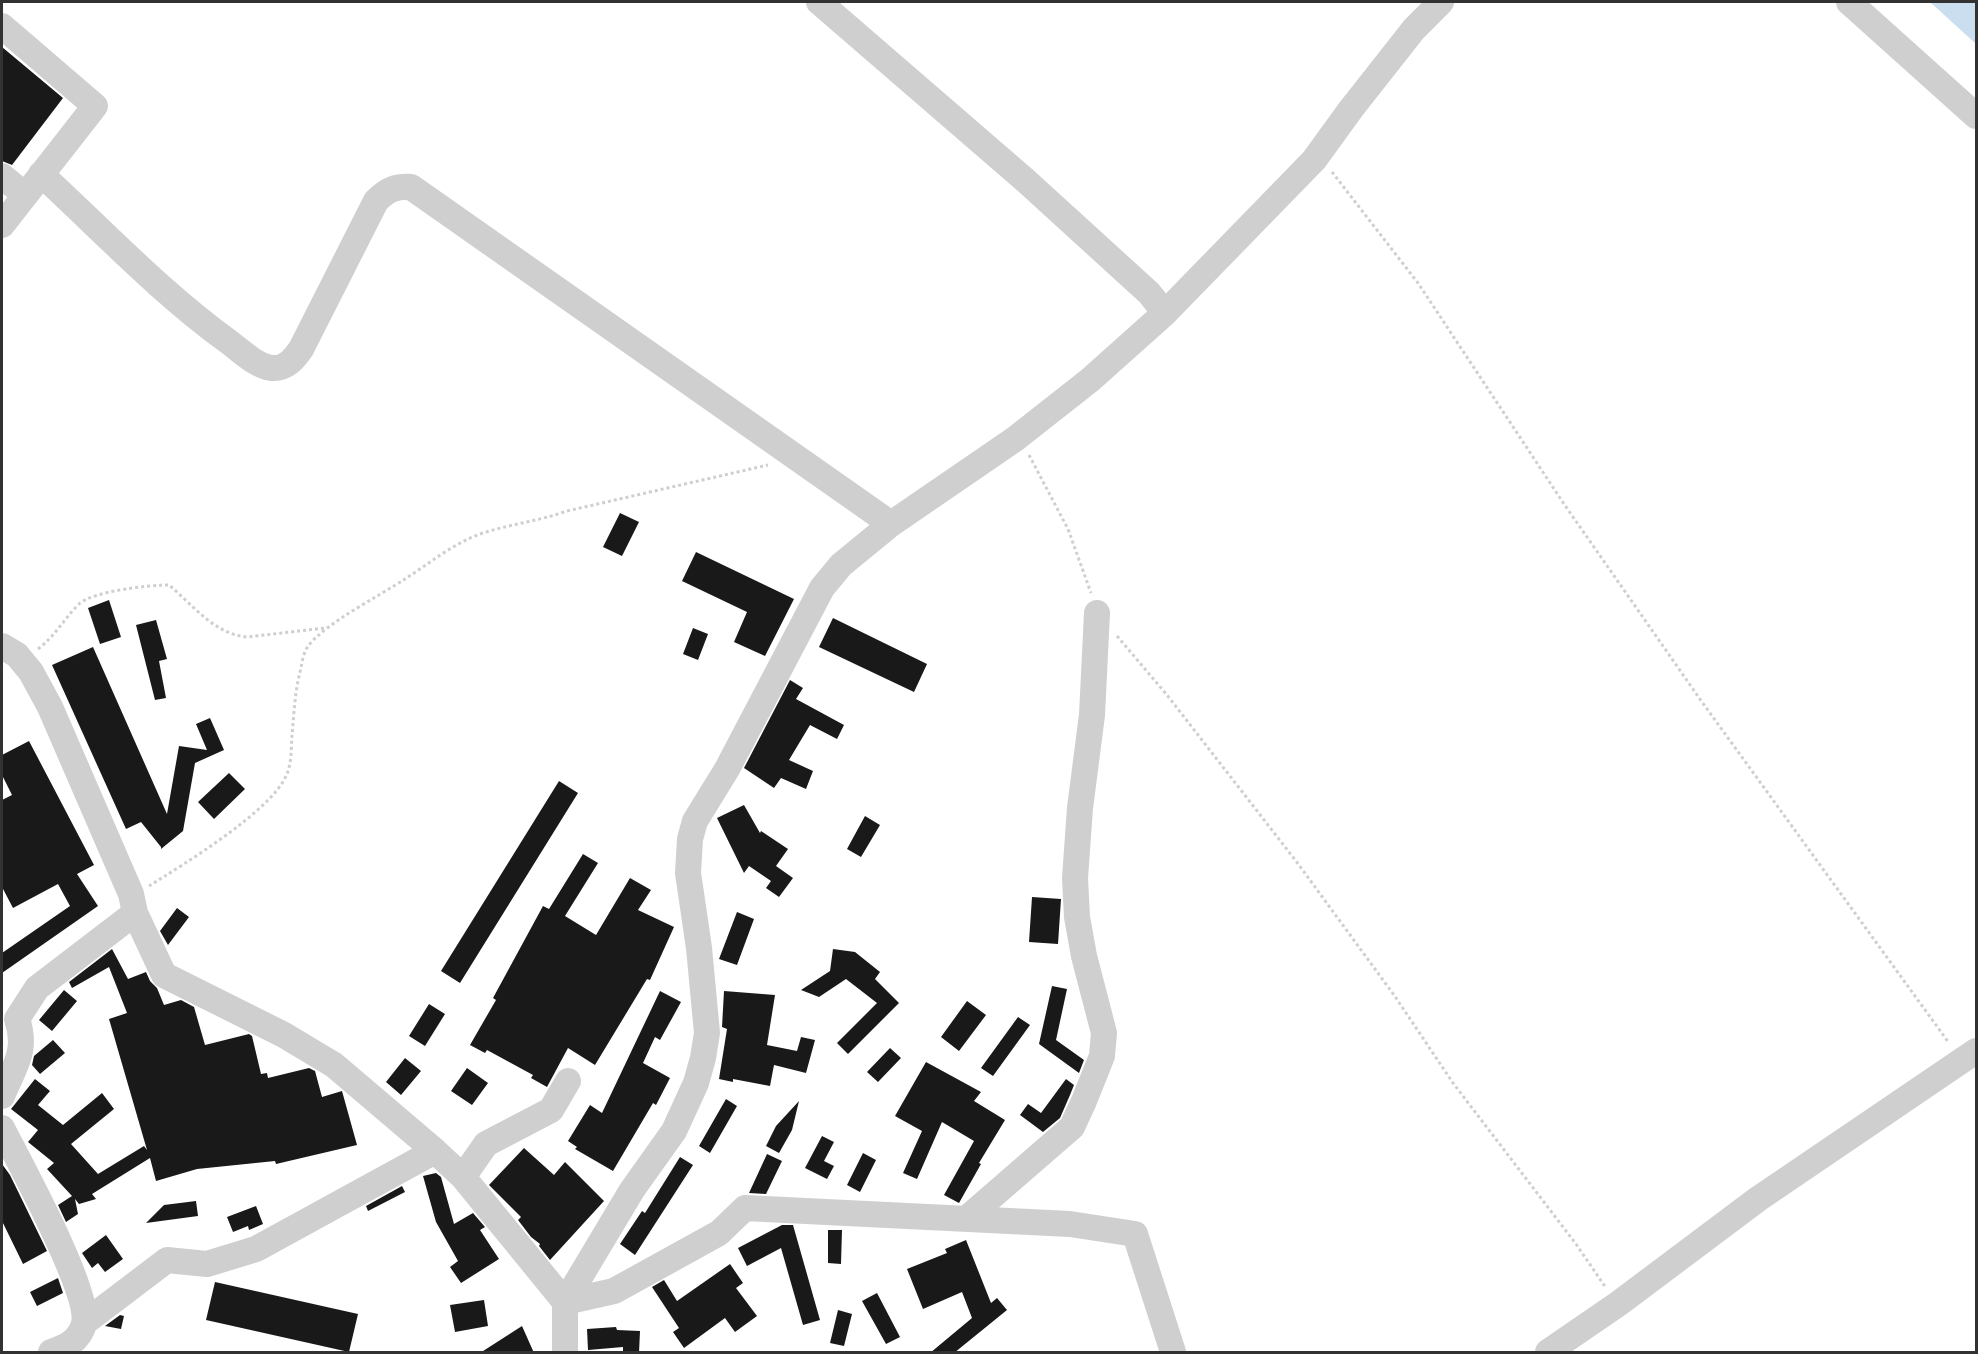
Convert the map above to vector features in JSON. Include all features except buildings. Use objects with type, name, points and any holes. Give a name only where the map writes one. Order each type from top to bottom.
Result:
[{"type":"street","points":[[819,2],[1025,180],[1149,293],[1165,313]]},
{"type":"street","points":[[565,1353],[565,1302],[632,1190],[674,1131],[696,1083],[703,1058],[707,1033],[699,948],[688,873],[690,839],[695,821],[727,769],[822,588],[841,565],[891,524],[1018,436],[1090,380],[1165,313],[1318,155],[1414,29],[1441,2]]},
{"type":"street","points":[[1850,2],[1977,116]]},
{"type":"street","points":[[2,26],[95,106],[2,225]]},
{"type":"street","points":[[41,174],[176,301],[248,356],[272,368],[284,367],[294,360],[301,349],[376,201],[386,192],[399,186],[411,187],[891,524]]},
{"type":"street","points":[[2,176],[25,195]]},
{"type":"street","points":[[966,1219],[1072,1127],[1101,1056],[1104,1033],[1084,956],[1077,917],[1075,878],[1080,808],[1092,715],[1097,613]]},
{"type":"street","points":[[9,650],[31,672],[50,707],[164,975],[284,1035],[334,1065],[463,1177],[565,1302]]},
{"type":"street","points":[[2,1096],[20,1058],[22,1035],[9,1014],[133,903]]},
{"type":"street","points":[[1548,1353],[1618,1304],[1758,1199],[1969,1056]]},
{"type":"street","points":[[463,1177],[486,1144],[551,1110],[568,1081]]},
{"type":"street","points":[[2,1128],[70,1264],[85,1312],[84,1323],[79,1335],[69,1345],[51,1353]]},
{"type":"street","points":[[84,1323],[167,1260],[207,1264],[256,1249],[435,1151]]},
{"type":"street","points":[[565,1302],[614,1291],[719,1233],[745,1208],[1070,1224],[1135,1234],[1173,1353]]},
{"type":"path","points":[[1318,155],[1418,283],[1564,504],[1702,702],[1969,1056]]},
{"type":"path","points":[[1018,436],[1068,529],[1085,572],[1097,613],[1167,695],[1296,861],[1394,995],[1453,1083],[1576,1244],[1618,1304]]},
{"type":"path","points":[[133,903],[149,887],[191,860],[255,812],[276,792],[287,775],[296,690],[307,647],[327,628],[446,553],[481,534],[519,523],[543,520],[567,511],[781,462],[792,453]]},
{"type":"path","points":[[9,650],[32,653],[50,640],[80,603],[101,594],[157,585],[169,585],[208,621],[234,636],[247,638],[327,628]]},
{"type":"water","points":[[1930,2],[1976,2],[1976,44]]}]
